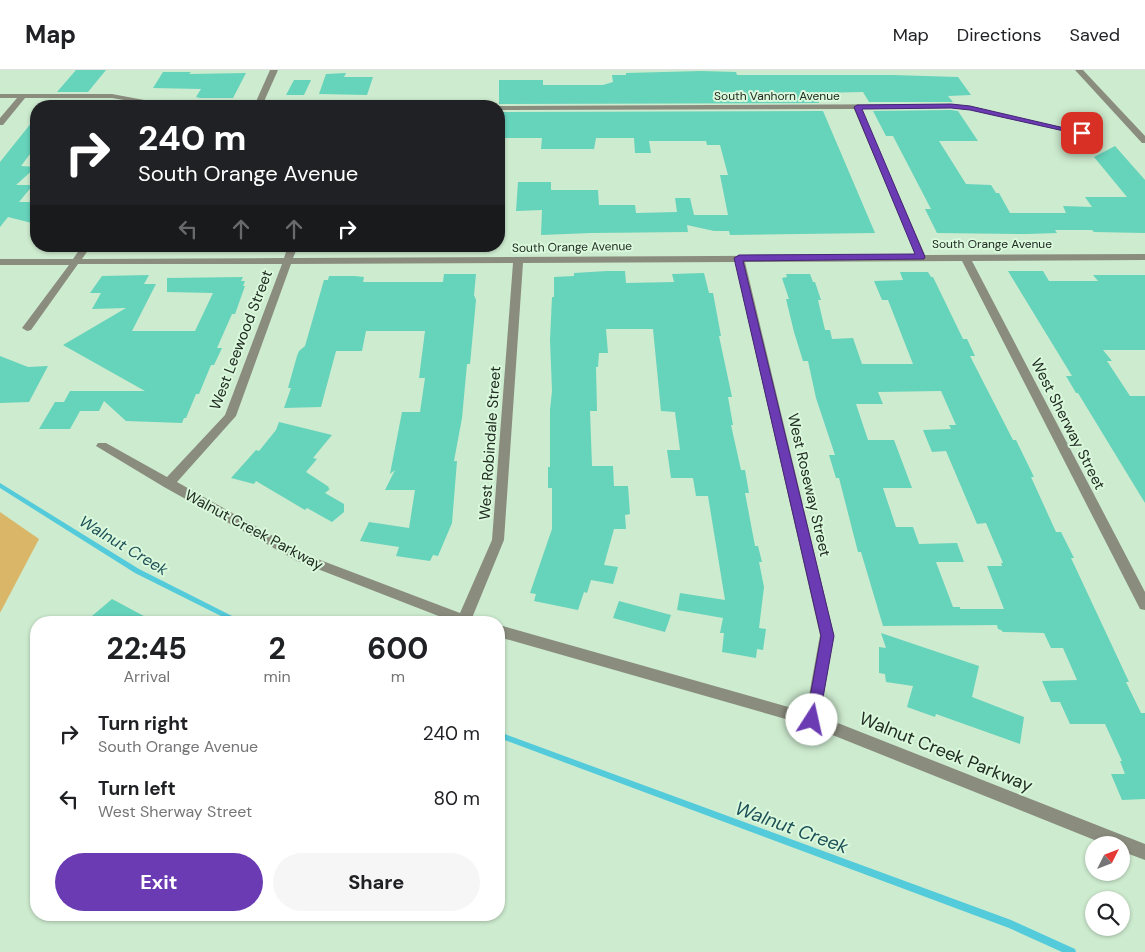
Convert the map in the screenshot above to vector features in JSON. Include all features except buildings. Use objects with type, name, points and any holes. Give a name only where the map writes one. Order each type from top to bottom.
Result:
[{"type":"street","points":[[261,100],[274,70]]},
{"type":"street","points":[[1079,70],[1145,141]]},
{"type":"street","points":[[0,96],[112,96],[136,100]]},
{"type":"street","points":[[0,123],[23,96]]},
{"type":"street","name":"South Vanhorn Avenue","points":[[505,108],[951,106],[970,108],[1082,133]]},
{"type":"street","points":[[857,107],[921,257]]},
{"type":"street","points":[[27,328],[83,252]]},
{"type":"street","name":"West Leewood Street","points":[[168,484],[230,416],[291,252]]},
{"type":"street","name":"West Sherway Street","points":[[965,257],[1145,605]]},
{"type":"street","name":"South Orange Avenue","points":[[0,262],[1145,257]]},
{"type":"street","name":"West Roseway Street","points":[[739,258],[827,636],[812,720]]},
{"type":"street","name":"West Robindale Street","points":[[468,616],[498,540],[518,260]]},
{"type":"street","name":"Walnut Creek Parkway","points":[[102,446],[302,558],[451,616]]},
{"type":"street","name":"Walnut Creek Parkway","points":[[505,633],[812,720],[1145,852]]},
{"type":"shaded area","points":[[0,512],[39,539],[0,613]]},
{"type":"waterway","name":"Walnut Creek","points":[[0,485],[137,571],[226,616]]},
{"type":"waterway","name":"Walnut Creek","points":[[505,737],[1011,924],[1072,952]]},
{"type":"route","points":[[812,720],[827,636],[739,258],[921,257],[857,107],[951,106],[970,108],[1082,133]]}]
